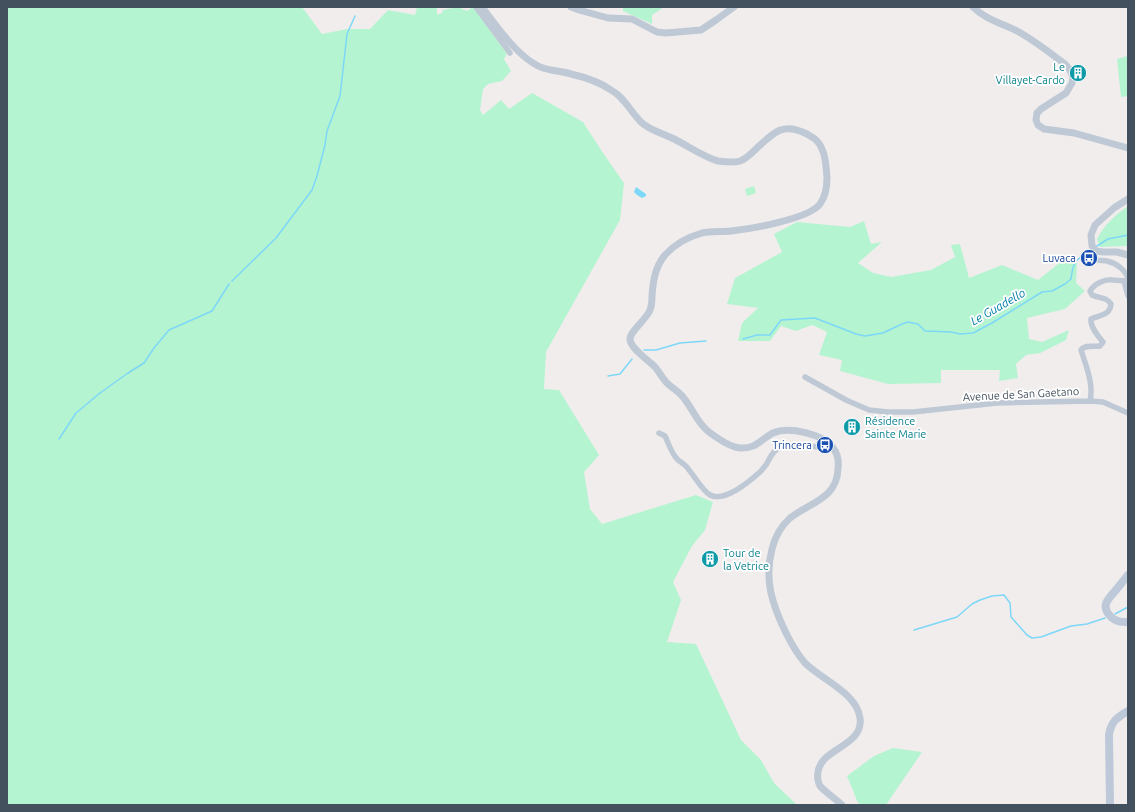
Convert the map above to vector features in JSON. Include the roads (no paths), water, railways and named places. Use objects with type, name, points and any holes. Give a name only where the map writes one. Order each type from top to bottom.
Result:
[{"type":"main road","points":[[1128,575],[1110,596],[1106,602],[1105,608],[1107,613],[1113,619],[1118,622],[1128,622]]},
{"type":"main road","points":[[1110,805],[1110,728],[1114,720],[1128,711]]},
{"type":"street","points":[[476,7],[510,53]]},
{"type":"street","points":[[482,7],[506,38],[529,62],[543,68],[572,74],[605,86],[616,92],[641,122],[648,127],[714,160],[729,162],[742,160],[772,134],[786,128],[796,129],[812,136],[820,143],[824,152],[827,185],[826,194],[822,203],[810,212],[791,219],[732,231],[705,232],[676,245],[663,257],[656,269],[653,282],[652,306],[649,314],[632,334],[630,340],[636,350],[652,364],[666,381],[684,398],[700,423],[708,432],[734,447],[754,447],[774,433],[784,430],[797,431],[818,437],[830,444],[838,456],[838,477],[833,487],[824,497],[790,518],[781,529],[774,543],[768,572],[771,595],[792,646],[805,663],[851,698],[859,712],[860,725],[856,735],[824,759],[818,769],[817,778],[820,786],[842,805]]},
{"type":"street","points":[[571,7],[608,18],[632,19],[657,32],[666,33],[700,30],[734,7]]},
{"type":"street","points":[[973,7],[978,12],[1019,32],[1065,64],[1070,70],[1073,77],[1072,83],[1066,93],[1037,113],[1036,120],[1038,125],[1044,129],[1074,133],[1128,148]]},
{"type":"street","points":[[1128,199],[1114,208],[1095,225],[1091,235],[1092,246],[1096,251],[1117,252],[1128,255]]},
{"type":"street","points":[[1096,251],[1094,255],[1095,259],[1106,260],[1118,265],[1127,274],[1128,279],[1124,282]]},
{"type":"street","points":[[1090,401],[1090,378],[1081,350],[1085,346],[1100,346],[1103,342],[1090,322],[1091,319],[1100,317],[1107,313],[1111,309],[1111,304],[1104,298],[1092,295],[1090,291],[1096,284],[1108,280],[1124,282]]},
{"type":"street","points":[[1124,282],[1128,296]]},
{"type":"street","name":"Avenue de San Gaetano","points":[[805,377],[846,400],[869,410],[913,412],[997,403],[1090,401],[1103,402],[1128,413]]},
{"type":"street","points":[[659,433],[665,436],[672,452],[687,467],[709,495],[716,498],[723,497],[744,485],[766,465],[774,452],[779,448],[794,446],[825,448],[833,447]]},
{"type":"water","points":[[636,187],[646,194],[646,196],[642,198],[637,195],[634,192]]},
{"type":"waterway","points":[[232,281],[276,238],[312,190],[325,145],[327,131],[340,96],[347,34],[355,16]]},
{"type":"waterway","name":"Le Guadello","points":[[1097,246],[1108,239],[1128,235]]},
{"type":"waterway","name":"Le Guadello","points":[[743,339],[757,335],[770,335],[781,320],[815,318],[865,336],[883,333],[908,322],[918,324],[925,331],[951,332],[960,334],[973,333],[1042,292],[1052,291],[1065,284],[1071,279],[1076,262],[1089,252]]},
{"type":"waterway","points":[[59,439],[76,413],[100,393],[144,363],[169,330],[212,311],[229,284]]},
{"type":"waterway","name":"Le Guadello","points":[[644,350],[656,350],[680,343],[706,341]]},
{"type":"waterway","name":"Le Guadello","points":[[608,376],[620,374],[632,359]]},
{"type":"waterway","points":[[914,630],[957,617],[972,604],[980,600],[992,596],[1004,595],[1010,603],[1011,617],[1027,635],[1032,638],[1041,637],[1071,626],[1087,624],[1105,618]]},
{"type":"waterway","points":[[1115,614],[1128,607]]},
{"type":"place","name":"Le Villayet-Cardo","points":[[1078,73]]},
{"type":"place","name":"Luvaca","points":[[1089,258]]},
{"type":"place","name":"Résidence Sainte Marie","points":[[852,427]]},
{"type":"place","name":"Trincera","points":[[825,445]]},
{"type":"place","name":"Tour de la Vetrice","points":[[710,559]]}]
